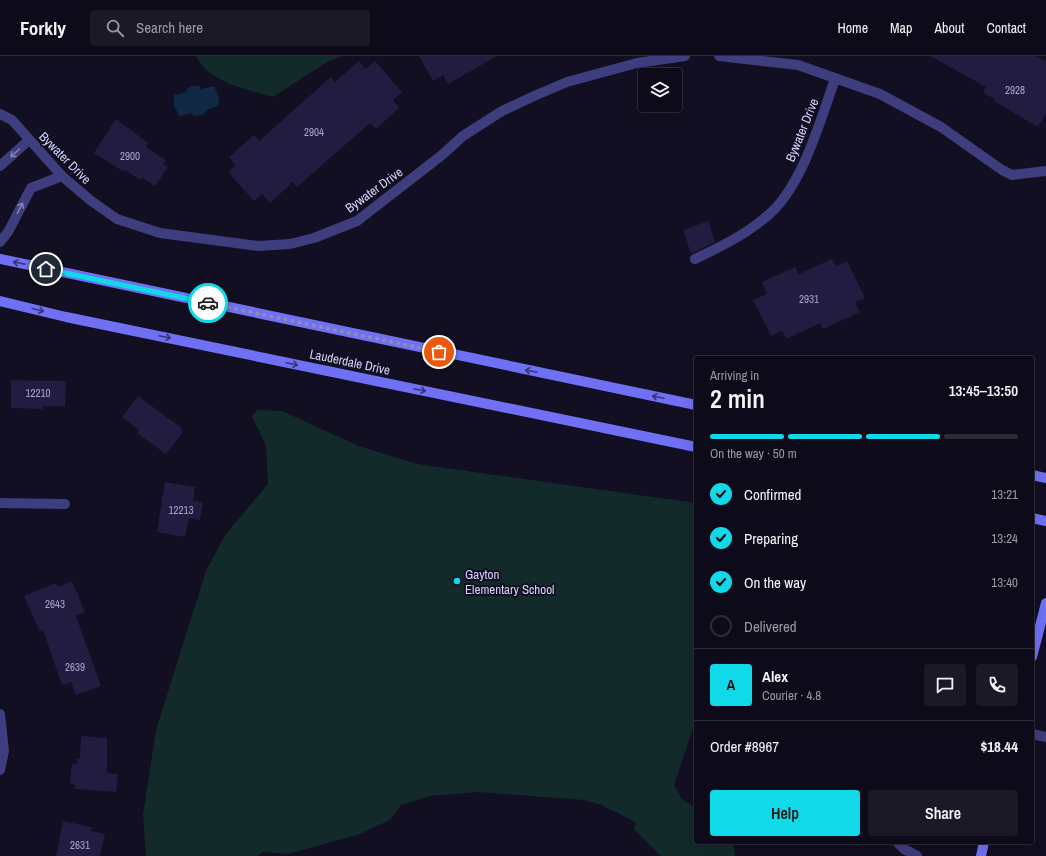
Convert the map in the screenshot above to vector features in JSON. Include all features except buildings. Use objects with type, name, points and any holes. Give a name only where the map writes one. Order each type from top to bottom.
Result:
[{"type":"main road","points":[[0,260],[694,405]]},
{"type":"main road","name":"Lauderdale Drive","points":[[0,301],[66,317],[694,447]]},
{"type":"main road","points":[[1034,475],[1046,478]]},
{"type":"main road","points":[[1034,518],[1046,521]]},
{"type":"main road","points":[[1034,649],[1046,603]]},
{"type":"main road","points":[[981,856],[984,844]]},
{"type":"street","name":"Bywater Drive","points":[[0,114],[12,120],[62,176],[90,200],[117,219],[160,233],[258,246],[290,244],[314,238],[357,221],[442,155],[463,136],[502,111],[567,82],[637,63],[685,56]]},
{"type":"street","points":[[719,56],[798,65],[880,94],[953,135],[1002,170],[1012,175],[1046,171]]},
{"type":"street","name":"Bywater Drive","points":[[695,259],[735,240],[767,217],[782,200],[803,166],[811,148],[835,79]]},
{"type":"street","points":[[0,166],[29,140]]},
{"type":"street","points":[[0,242],[8,232],[31,188],[62,176]]},
{"type":"street","points":[[0,503],[65,504]]},
{"type":"street","points":[[0,714],[4,751],[0,770]]},
{"type":"street","points":[[1034,734],[1046,737]]},
{"type":"street","points":[[898,844],[917,856]]},
{"type":"green space","points":[[196,56],[342,56],[327,62],[273,97],[241,88],[219,79],[201,65]]},
{"type":"green space","name":"Gayton Elementary School","points":[[258,410],[282,411],[359,446],[417,464],[694,503],[694,725],[674,785],[682,799],[694,807],[694,844],[733,844],[735,856],[661,856],[634,829],[636,822],[599,804],[583,800],[479,792],[431,796],[401,805],[390,820],[360,834],[288,854],[264,852],[257,856],[146,856],[143,815],[156,730],[206,571],[225,535],[268,484],[266,446],[252,416]]},
{"type":"water","points":[[191,86],[200,86],[200,89],[214,86],[219,98],[218,106],[206,110],[206,112],[202,115],[193,116],[192,113],[179,116],[174,105],[174,95],[187,92],[187,89]]},
{"type":"way so far","points":[[208,303],[439,352]]},
{"type":"place","name":"Gayton Elementary School","points":[[457,581]]},
{"type":"route","points":[[46,269],[208,303]]}]
